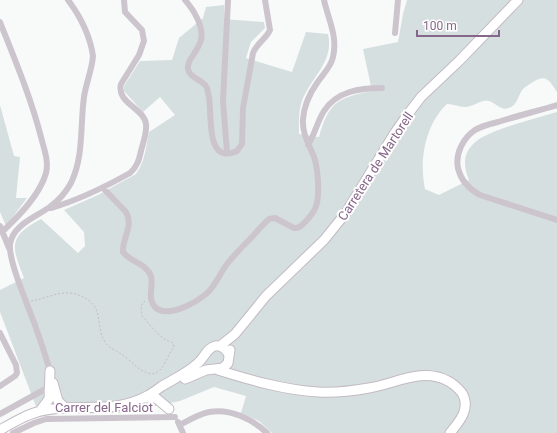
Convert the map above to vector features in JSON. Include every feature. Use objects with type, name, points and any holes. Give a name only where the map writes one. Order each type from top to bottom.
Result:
[{"type":"main road","name":"Carretera de Martorell","points":[[0,430],[30,414],[40,411],[65,408],[111,407],[129,404],[146,396],[191,369],[206,356],[212,347],[220,346],[235,334],[266,296],[313,252],[335,227],[349,208],[408,114],[421,97],[464,56],[518,0]]},
{"type":"main road","name":"Carretera de Martorell","points":[[146,396],[165,390],[194,374],[206,370],[225,367],[229,358],[235,334]]},
{"type":"main road","points":[[220,346],[226,350],[239,374],[248,380]]},
{"type":"main road","points":[[206,356],[207,363],[215,369],[248,380],[319,393],[370,388],[420,376],[438,376],[456,386],[460,390],[465,402],[465,408],[461,419],[450,433]]},
{"type":"main road","points":[[50,371],[52,387],[58,401],[65,408]]},
{"type":"main road","points":[[40,411],[48,399],[52,387]]},
{"type":"main road","points":[[165,390],[163,398],[169,409]]},
{"type":"main road","points":[[146,396],[156,398],[169,409]]},
{"type":"street","points":[[10,250],[11,240],[17,230],[29,220],[55,203],[65,192],[75,172],[80,153],[84,97],[93,56],[84,26],[68,0]]},
{"type":"street","points":[[48,208],[75,200],[103,188],[130,173],[136,167],[146,126],[143,117],[126,101],[120,90],[121,84],[135,63],[144,41],[142,30],[125,12],[124,0]]},
{"type":"street","points":[[185,0],[192,9],[201,31],[200,44],[190,60],[188,69],[190,74],[206,85],[209,96],[212,139],[217,149],[227,153],[237,151],[242,144],[243,108],[253,53],[270,30],[266,0]]},
{"type":"street","points":[[227,153],[223,101],[228,0]]},
{"type":"street","points":[[103,188],[129,216],[129,225],[123,252],[144,266],[150,273],[152,280],[151,298],[153,304],[160,310],[174,310],[191,304],[206,294],[227,264],[269,219],[275,218],[297,229],[302,226],[314,210],[318,197],[314,159],[303,131],[305,107],[312,91],[332,62],[334,49],[333,33],[324,0]]},
{"type":"street","points":[[395,33],[398,3],[402,4],[404,0]]},
{"type":"street","points":[[0,22],[26,88],[36,118],[47,161],[46,173],[40,187],[13,222],[1,229],[10,250],[12,261],[50,371]]},
{"type":"street","points":[[308,145],[324,112],[336,99],[355,90],[382,88]]},
{"type":"street","points":[[557,105],[476,130],[464,141],[457,160],[458,170],[463,181],[474,192],[557,220]]},
{"type":"street","points":[[0,333],[17,369],[15,376],[0,386]]},
{"type":"street","points":[[0,414],[52,387]]},
{"type":"street","points":[[169,409],[180,425],[183,433]]},
{"type":"street","points":[[180,425],[209,412],[228,412],[251,421],[267,433]]},
{"type":"street","name":"Carrer del Falciot","points":[[13,433],[46,419],[175,417]]},
{"type":"path","points":[[26,301],[68,292],[81,296],[95,306],[98,313],[102,336],[108,346],[126,356],[137,368],[148,373],[154,373],[160,371],[174,347],[173,343],[158,334],[142,316],[142,304],[151,298]]},
{"type":"shaded area","points":[[407,0],[557,0],[557,92],[548,80],[542,78],[524,88],[521,91],[516,103],[512,107],[506,109],[489,101],[480,102],[465,107],[447,104],[439,112],[429,132],[424,155],[423,178],[425,189],[439,195],[469,180],[465,167],[466,157],[469,148],[476,142],[495,131],[557,112],[557,433],[272,433],[259,421],[241,413],[246,396],[214,387],[180,401],[118,413],[57,414],[40,417],[0,312],[0,290],[24,278],[17,258],[15,244],[22,231],[41,219],[78,253],[85,246],[84,232],[64,210],[98,195],[136,174],[143,159],[149,132],[175,115],[160,97],[143,112],[124,91],[124,86],[140,61],[172,60],[179,38],[203,18],[206,7],[224,5],[224,19],[264,22],[265,28],[251,42],[246,58],[292,72],[306,32],[328,34],[329,43],[326,59],[305,94],[299,114],[299,134],[319,137],[327,116],[336,104],[342,99],[350,96],[372,91],[363,49],[398,42]]},
{"type":"shaded area","points":[[0,105],[14,156],[20,157],[16,198],[27,198],[6,226],[0,212]]}]
